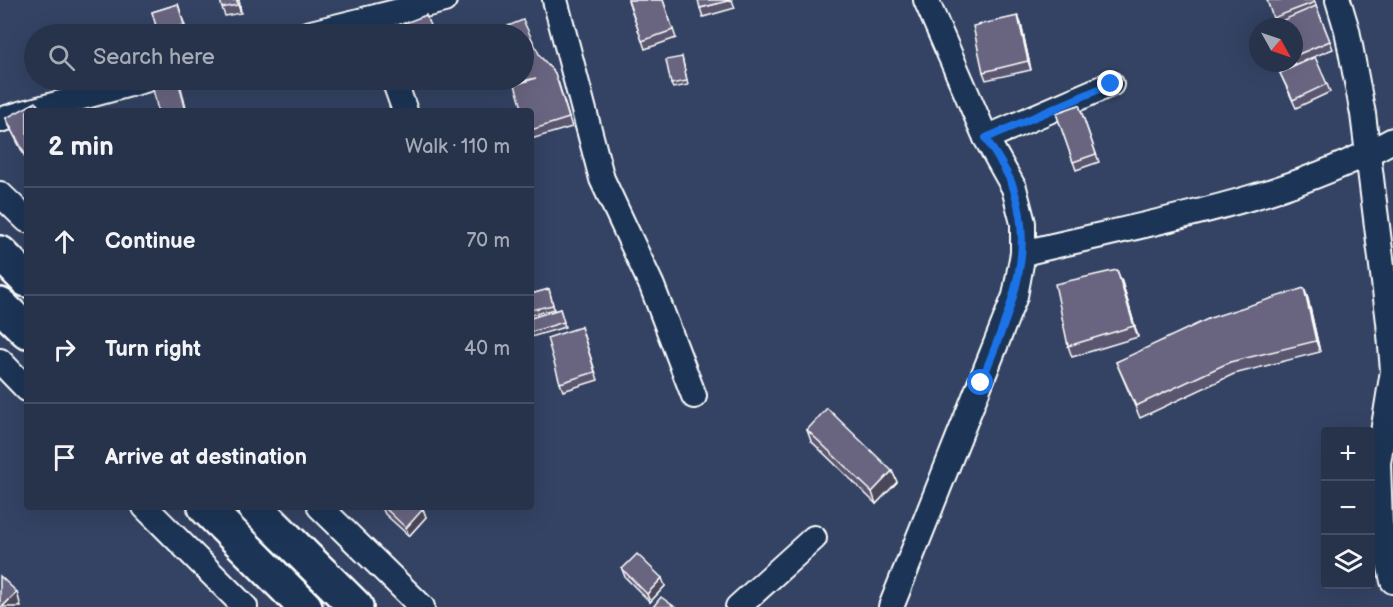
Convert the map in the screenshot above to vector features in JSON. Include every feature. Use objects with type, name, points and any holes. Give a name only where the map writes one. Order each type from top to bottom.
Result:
[{"type":"highway","points":[[0,253],[24,277]]},
{"type":"highway","points":[[0,305],[24,328]]},
{"type":"highway","points":[[208,510],[305,607]]},
{"type":"highway","points":[[258,510],[356,607]]},
{"type":"street","points":[[379,24],[444,0]]},
{"type":"street","points":[[555,0],[602,179],[652,286],[694,396]]},
{"type":"street","points":[[891,607],[1015,296],[1023,253],[1023,223],[1014,188],[986,138],[926,0]]},
{"type":"street","points":[[1338,0],[1347,30],[1363,114],[1393,371],[1388,425],[1378,463],[1380,523],[1393,581]]},
{"type":"street","points":[[986,138],[1111,84]]},
{"type":"street","points":[[43,108],[108,90]]},
{"type":"street","points":[[398,90],[404,108]]},
{"type":"street","points":[[0,120],[24,113]]},
{"type":"street","points":[[1023,253],[1260,195],[1366,155],[1393,140]]},
{"type":"street","points":[[0,194],[24,217]]},
{"type":"street","points":[[0,362],[24,385]]},
{"type":"street","points":[[148,510],[245,607]]},
{"type":"street","points":[[323,510],[422,607]]},
{"type":"street","points":[[738,607],[814,538]]},
{"type":"building","points":[[220,0],[237,0],[238,5],[222,8]]},
{"type":"building","points":[[628,0],[663,0],[673,30],[642,41]]},
{"type":"building","points":[[698,0],[732,0],[700,8]]},
{"type":"building","points":[[1267,0],[1314,0],[1315,2],[1273,18]]},
{"type":"building","points":[[178,4],[184,24],[155,24],[152,12]]},
{"type":"building","points":[[1316,6],[1330,41],[1303,52],[1303,18],[1288,18]]},
{"type":"building","points":[[426,15],[429,24],[403,24]]},
{"type":"building","points":[[1018,16],[1028,61],[983,72],[973,26]]},
{"type":"building","points":[[523,20],[525,24],[513,24]]},
{"type":"building","points":[[534,43],[540,56],[555,73],[569,118],[534,129],[534,108],[522,108],[517,90],[534,90],[534,79],[536,78],[534,78]]},
{"type":"building","points":[[682,57],[687,81],[671,84],[666,60]]},
{"type":"building","points":[[1315,57],[1327,84],[1293,100],[1280,73],[1303,72],[1303,62]]},
{"type":"building","points":[[153,90],[181,90],[185,108],[157,108]]},
{"type":"building","points":[[36,102],[39,108],[25,108]]},
{"type":"building","points":[[1079,105],[1096,154],[1073,162],[1056,113]]},
{"type":"building","points":[[24,108],[24,152],[6,118]]},
{"type":"building","points":[[1117,270],[1134,326],[1068,346],[1055,284]]},
{"type":"building","points":[[1304,288],[1316,341],[1230,362],[1136,406],[1116,362],[1210,318]]},
{"type":"building","points":[[549,289],[553,305],[534,309],[534,293]]},
{"type":"building","points":[[560,309],[564,322],[534,331],[534,317]]},
{"type":"building","points":[[581,327],[595,372],[560,383],[547,338]]},
{"type":"building","points":[[827,408],[892,471],[872,492],[807,430]]},
{"type":"building","points":[[387,510],[422,510],[406,528]]},
{"type":"building","points":[[637,554],[662,578],[647,594],[622,569]]},
{"type":"building","points":[[0,576],[17,592],[2,607],[0,607]]},
{"type":"building","points":[[661,597],[675,607],[653,607]]},
{"type":"route","points":[[981,383],[1015,296],[1023,253],[1023,223],[1014,188],[986,138],[1111,84]]}]
